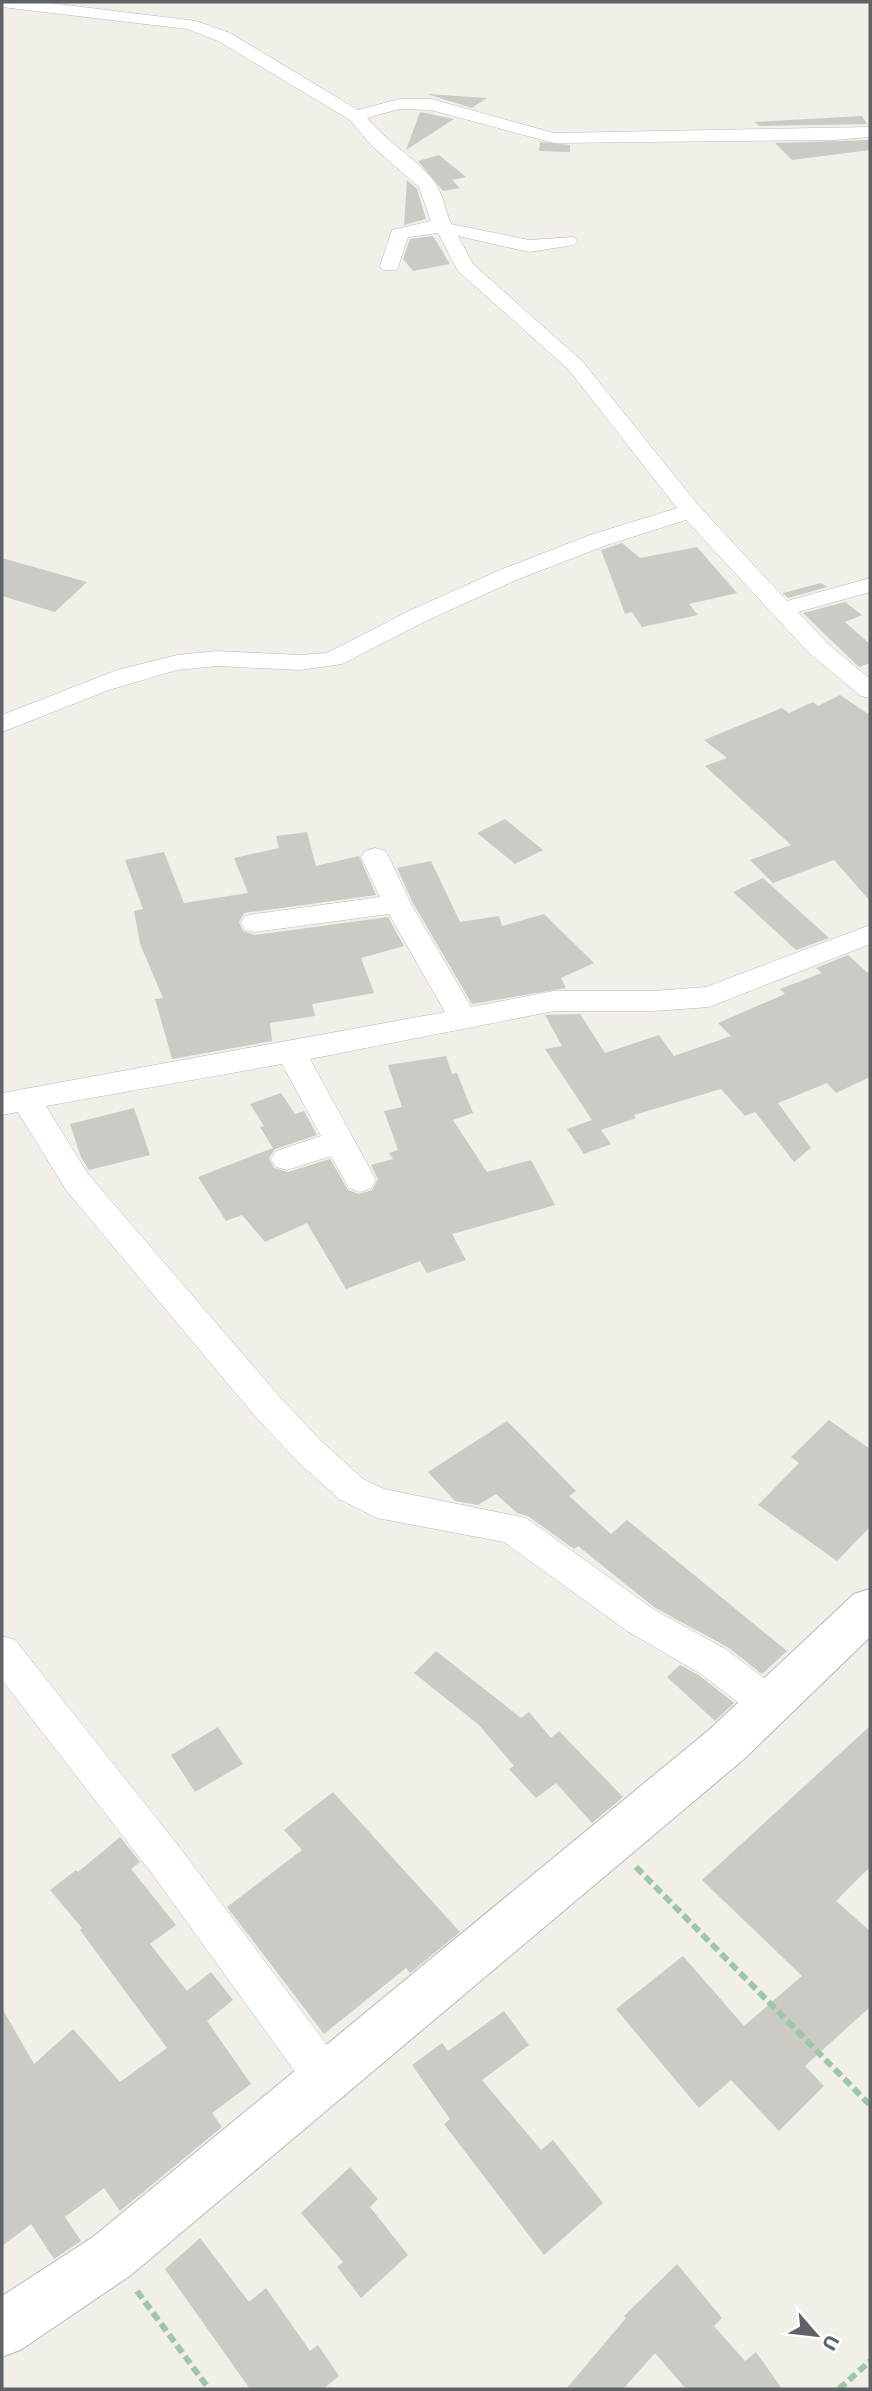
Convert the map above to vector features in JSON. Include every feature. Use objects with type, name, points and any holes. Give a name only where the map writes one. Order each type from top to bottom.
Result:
[{"type":"street","points":[[2,2],[190,24],[224,37],[356,116],[377,141],[426,184],[465,267],[575,365],[691,511],[819,649],[869,690]]},
{"type":"street","points":[[356,116],[399,104],[419,103],[554,138],[834,135],[870,132]]},
{"type":"street","points":[[390,266],[399,234],[421,227],[444,227],[530,247],[567,241]]},
{"type":"street","points":[[2,724],[170,663],[202,659],[310,664],[333,659],[516,572],[604,536],[691,511]]},
{"type":"street","points":[[785,610],[870,585]]},
{"type":"street","points":[[375,857],[397,904],[463,1018]]},
{"type":"street","points":[[255,923],[397,904]]},
{"type":"street","points":[[769,1704],[714,1662],[640,1620],[513,1528],[377,1503],[351,1489],[309,1451],[266,1405],[77,1182],[14,1102],[554,1001],[654,1001],[709,997],[870,934]]},
{"type":"street","points":[[291,1052],[341,1141],[360,1181]]},
{"type":"street","points":[[287,1159],[341,1141]]},
{"type":"street","points":[[2,2329],[112,2256],[326,2079],[727,1744],[870,1608]]},
{"type":"street","points":[[2,1652],[167,1862],[326,2079]]},
{"type":"path","points":[[611,1842],[870,2105]]},
{"type":"path","points":[[112,2256],[209,2389]]},
{"type":"path","points":[[839,2389],[870,2361]]},
{"type":"building","points":[[427,94],[487,98],[472,108]]},
{"type":"building","points":[[420,112],[454,119],[406,150]]},
{"type":"building","points":[[862,116],[867,124],[759,126],[754,122]]},
{"type":"building","points":[[870,140],[870,150],[792,160],[775,143]]},
{"type":"building","points":[[540,142],[570,145],[570,152],[539,151]]},
{"type":"building","points":[[439,155],[466,177],[452,180],[460,188],[443,191],[418,161]]},
{"type":"building","points":[[407,180],[417,189],[426,219],[404,225]]},
{"type":"building","points":[[433,236],[450,264],[413,271],[403,259],[410,239]]},
{"type":"building","points":[[622,543],[640,558],[697,547],[737,593],[689,604],[698,615],[642,627],[632,612],[625,614],[601,550]]},
{"type":"building","points":[[2,558],[87,582],[55,612],[2,596]]},
{"type":"building","points":[[821,583],[827,587],[788,598],[783,593]]},
{"type":"building","points":[[845,602],[862,615],[845,622],[870,644],[870,663],[859,667],[803,613]]},
{"type":"building","points":[[840,695],[870,715],[870,901],[834,860],[773,883],[750,860],[791,845],[705,766],[727,758],[704,740],[782,708],[789,713],[813,702],[818,706]]},
{"type":"building","points":[[505,819],[543,850],[515,864],[477,833]]},
{"type":"building","points":[[307,832],[316,866],[359,856],[376,895],[244,913],[239,922],[243,931],[255,935],[388,917],[404,946],[361,958],[374,993],[312,1004],[315,1016],[270,1023],[272,1041],[172,1059],[155,999],[163,998],[140,944],[134,911],[143,909],[125,860],[164,852],[184,903],[248,893],[234,858],[279,848],[276,836]]},
{"type":"building","points":[[431,861],[460,922],[499,916],[502,926],[544,914],[594,963],[561,978],[566,988],[472,1004],[413,903],[397,868]]},
{"type":"building","points":[[763,878],[829,938],[796,950],[733,892]]},
{"type":"building","points":[[848,955],[870,975],[870,1077],[836,1093],[827,1083],[778,1103],[811,1148],[794,1162],[755,1112],[745,1116],[721,1089],[634,1115],[636,1118],[601,1130],[611,1144],[584,1154],[567,1129],[592,1120],[545,1049],[562,1046],[545,1015],[580,1014],[605,1053],[659,1035],[674,1056],[731,1036],[718,1023],[785,994],[780,989],[822,973],[816,968]]},
{"type":"building","points":[[446,1056],[452,1074],[457,1073],[473,1113],[453,1120],[487,1172],[531,1160],[555,1205],[452,1234],[466,1260],[427,1273],[420,1261],[346,1289],[307,1223],[265,1242],[242,1215],[226,1221],[198,1177],[273,1148],[260,1127],[264,1126],[250,1104],[281,1093],[295,1114],[304,1111],[317,1135],[275,1149],[269,1158],[274,1168],[288,1172],[330,1159],[348,1190],[359,1194],[372,1190],[378,1179],[371,1165],[393,1159],[389,1153],[398,1150],[384,1111],[402,1107],[388,1065]]},
{"type":"building","points":[[134,1108],[150,1155],[89,1170],[81,1157],[70,1124]]},
{"type":"building","points":[[829,1420],[870,1449],[870,1527],[837,1561],[758,1505],[799,1463],[791,1457]]},
{"type":"building","points":[[507,1421],[576,1491],[569,1496],[611,1534],[627,1520],[787,1651],[762,1674],[729,1648],[654,1607],[578,1546],[574,1549],[528,1516],[517,1513],[496,1494],[478,1505],[455,1501],[428,1472]]},
{"type":"building","points":[[436,1651],[521,1718],[529,1712],[551,1738],[559,1731],[623,1797],[592,1823],[556,1783],[536,1798],[509,1769],[514,1766],[479,1725],[414,1673]]},
{"type":"building","points":[[680,1665],[700,1676],[734,1703],[715,1721],[667,1677]]},
{"type":"building","points":[[870,1726],[870,1867],[836,1901],[870,1931],[870,2007],[805,2066],[824,2086],[779,2131],[731,2080],[699,2108],[616,2009],[683,1956],[744,2026],[802,1976],[702,1880]]},
{"type":"building","points":[[218,1727],[243,1764],[195,1792],[171,1755]]},
{"type":"building","points":[[333,1792],[460,1932],[410,1973],[406,1968],[324,2034],[227,1907],[302,1850],[284,1830]]},
{"type":"building","points":[[120,1837],[140,1862],[131,1869],[176,1925],[150,1944],[187,1991],[211,1972],[233,2000],[207,2021],[251,2084],[212,2113],[222,2127],[120,2211],[104,2188],[65,2217],[81,2241],[54,2259],[31,2224],[2,2246],[2,2008],[34,2064],[73,2029],[120,2082],[167,2048],[80,1930],[82,1928],[50,1890],[76,1870],[78,1872]]},
{"type":"building","points":[[504,2011],[529,2045],[482,2080],[541,2150],[553,2140],[603,2203],[544,2255],[444,2124],[450,2119],[412,2065],[442,2043],[448,2051]]},
{"type":"building","points":[[350,2167],[378,2199],[370,2207],[408,2255],[361,2298],[337,2267],[343,2262],[301,2213]]},
{"type":"building","points":[[200,2238],[249,2302],[266,2288],[310,2351],[318,2345],[339,2376],[323,2389],[250,2389],[165,2269]]},
{"type":"building","points":[[677,2264],[722,2318],[714,2326],[745,2361],[756,2352],[782,2389],[686,2389],[655,2353],[623,2389],[566,2389],[626,2318],[624,2316]]}]
